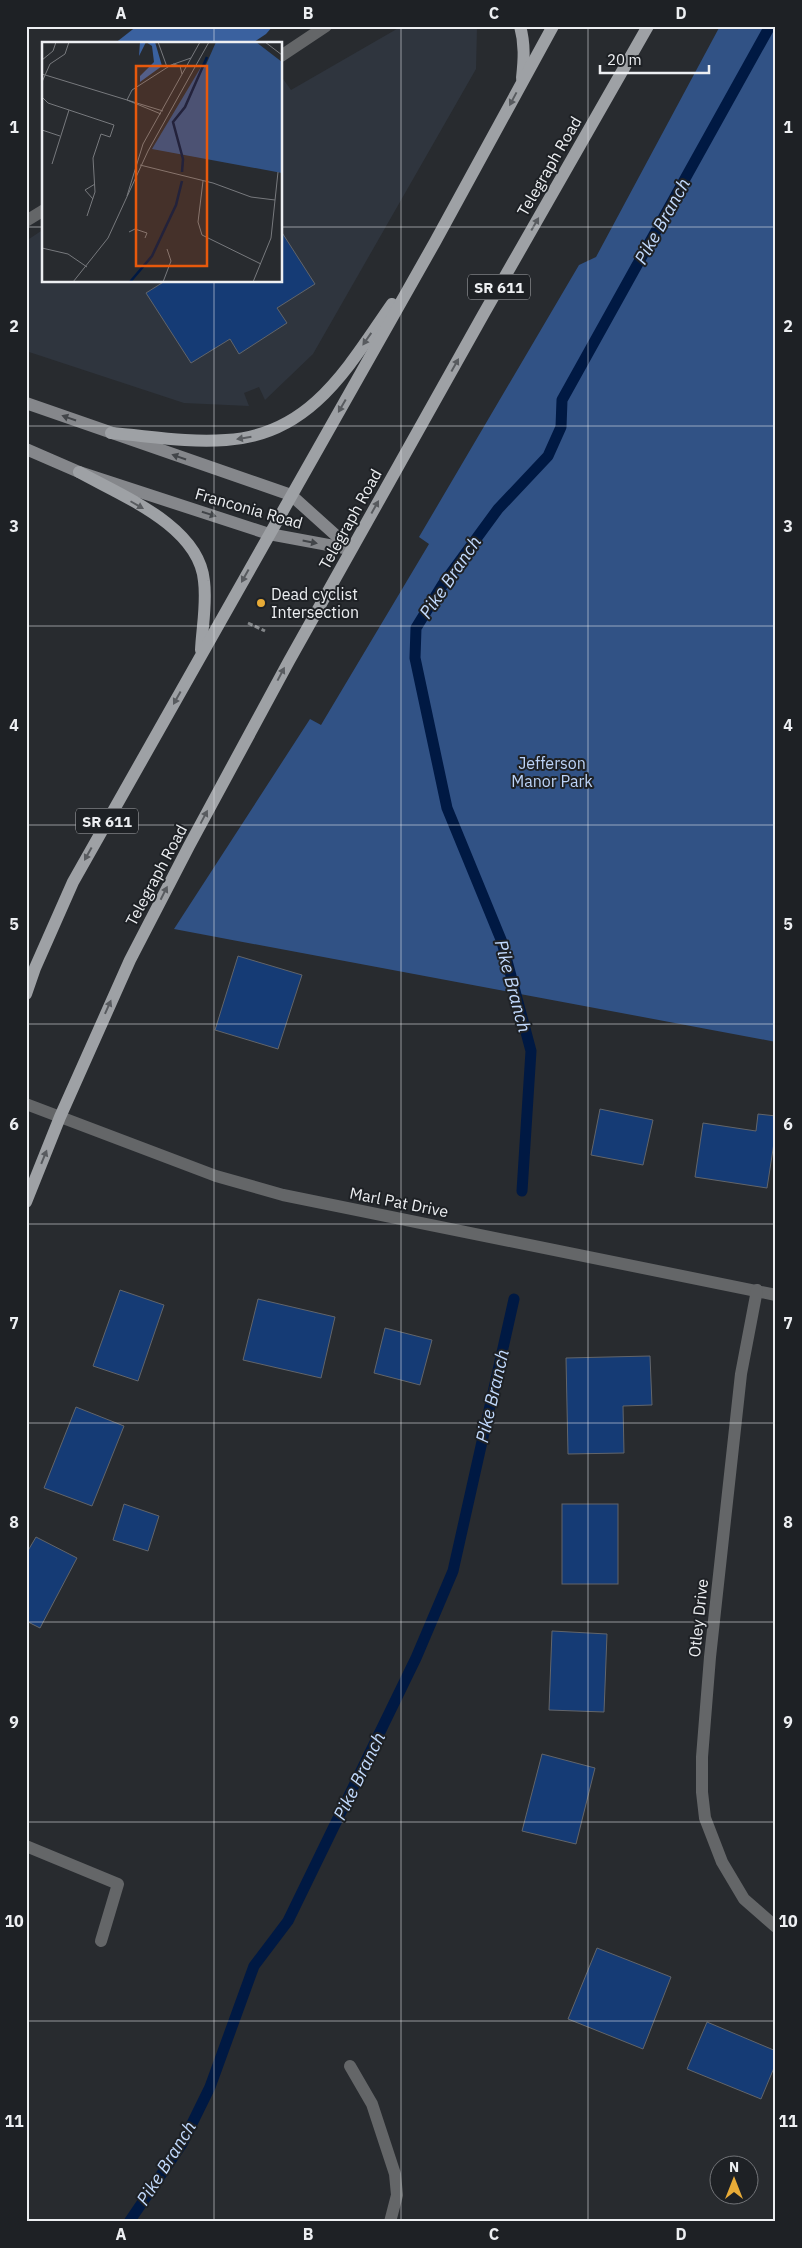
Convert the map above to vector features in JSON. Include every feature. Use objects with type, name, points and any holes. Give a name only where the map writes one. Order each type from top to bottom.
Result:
[{"type":"main road","points":[[520,26],[524,57],[522,82]]},
{"type":"main road","name":"SR 611","points":[[26,994],[35,968],[73,882],[435,242],[553,26]]},
{"type":"main road","name":"Telegraph Road","points":[[26,1202],[60,1117],[134,951],[288,661],[648,26]]},
{"type":"main road","points":[[111,433],[225,441],[250,438],[279,429],[299,417],[322,397],[349,366],[435,242]]},
{"type":"main road","name":"Franconia Road","points":[[26,403],[291,495],[351,549]]},
{"type":"main road","name":"Franconia Road","points":[[26,449],[79,472],[269,534],[351,549]]},
{"type":"main road","points":[[79,472],[154,514],[180,532],[198,556],[204,581],[201,655]]},
{"type":"street","points":[[282,55],[326,26]]},
{"type":"street","points":[[26,221],[42,211]]},
{"type":"street","name":"Marl Pat Drive","points":[[26,1104],[216,1176],[283,1195],[776,1295]]},
{"type":"street","name":"Otley Drive","points":[[757,1290],[742,1374],[712,1638],[702,1757],[702,1792],[705,1818],[722,1862],[744,1899],[776,1927]]},
{"type":"street","points":[[26,1846],[118,1884],[101,1941]]},
{"type":"street","points":[[350,2066],[372,2104],[395,2174],[397,2195],[390,2222]]},
{"type":"path","points":[[245,622],[265,630]]},
{"type":"shaded area","points":[[137,26],[273,26],[266,34],[254,42],[117,42]]},
{"type":"shaded area","points":[[402,26],[474,26],[477,28],[476,69],[313,354],[265,400],[259,387],[244,393],[249,406],[184,403],[26,351],[26,241],[42,230],[42,282],[282,282],[282,77],[291,90]]},
{"type":"green space","name":"Jefferson Manor Park","points":[[720,26],[776,26],[776,1042],[174,929],[310,719],[321,725],[429,544],[419,537],[579,265],[596,257]]},
{"type":"building","points":[[282,233],[315,284],[277,308],[287,323],[239,354],[230,339],[191,363],[146,293],[163,282],[282,282]]},
{"type":"building","points":[[238,956],[302,975],[278,1049],[215,1030]]},
{"type":"building","points":[[600,1109],[653,1120],[643,1165],[591,1155]]},
{"type":"building","points":[[758,1114],[776,1116],[776,1130],[767,1188],[695,1177],[703,1123],[756,1131]]},
{"type":"building","points":[[120,1290],[164,1305],[138,1381],[93,1366]]},
{"type":"building","points":[[258,1299],[335,1317],[321,1378],[243,1360]]},
{"type":"building","points":[[385,1328],[432,1340],[420,1385],[374,1373]]},
{"type":"building","points":[[650,1356],[652,1405],[623,1406],[624,1453],[568,1454],[566,1358]]},
{"type":"building","points":[[76,1407],[124,1426],[92,1506],[44,1488]]},
{"type":"building","points":[[124,1504],[159,1516],[148,1551],[113,1540]]},
{"type":"building","points":[[562,1504],[618,1504],[618,1584],[562,1584]]},
{"type":"building","points":[[36,1537],[77,1558],[40,1628],[26,1621],[26,1554]]},
{"type":"building","points":[[552,1631],[607,1634],[604,1712],[549,1710]]},
{"type":"building","points":[[542,1754],[595,1768],[576,1844],[522,1831]]},
{"type":"building","points":[[597,1948],[671,1977],[643,2049],[568,2019]]},
{"type":"building","points":[[707,2022],[776,2051],[776,2063],[761,2099],[687,2069]]},
{"type":"waterway","name":"Pike Branch","points":[[522,1191],[531,1051],[502,942],[447,808],[415,658],[416,628],[443,584],[498,509],[548,456],[561,427],[562,400],[770,26]]},
{"type":"waterway","name":"Pike Branch","points":[[129,2222],[182,2144],[210,2087],[254,1966],[288,1921],[416,1658],[453,1571],[514,1299]]},
{"type":"place","name":"Dead cyclist Intersection","points":[[261,603]]}]
